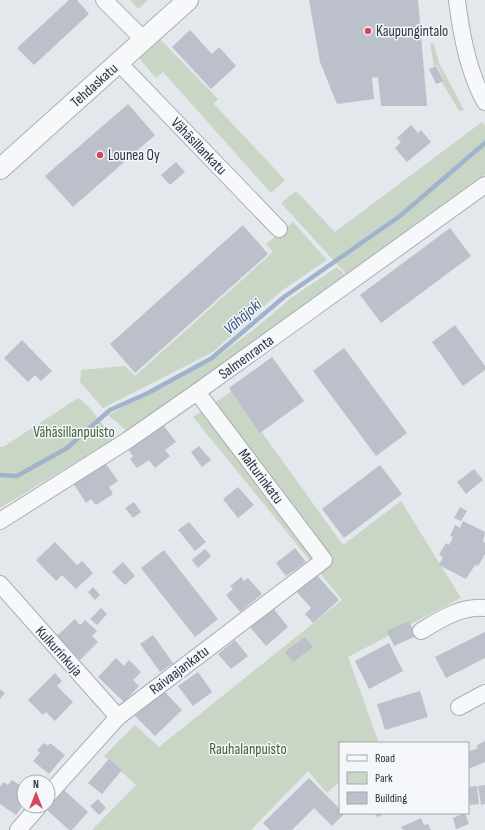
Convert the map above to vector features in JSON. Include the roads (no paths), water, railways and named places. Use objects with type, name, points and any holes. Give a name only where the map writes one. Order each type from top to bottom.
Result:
[{"type":"street","points":[[104,0],[143,40]]},
{"type":"street","name":"Tehdaskatu","points":[[0,169],[188,0]]},
{"type":"street","points":[[458,0],[465,48],[485,102]]},
{"type":"street","name":"Vähäsillankatu","points":[[118,63],[279,229]]},
{"type":"street","name":"Salmenranta","points":[[0,521],[128,440],[485,185]]},
{"type":"street","name":"Malturinkatu","points":[[197,392],[324,560]]},
{"type":"street","name":"Raivaajankatu","points":[[56,787],[118,717],[324,560]]},
{"type":"street","name":"Kulkurinkuja","points":[[0,584],[118,717]]},
{"type":"street","points":[[421,631],[454,613],[473,607],[485,608]]},
{"type":"street","points":[[459,707],[485,693]]},
{"type":"street","points":[[18,830],[32,814]]},
{"type":"waterway","name":"Vähäjoki","points":[[0,475],[17,476],[67,448],[110,410],[148,393],[212,358],[284,297],[400,216],[485,143]]},
{"type":"place","name":"Kaupungintalo","points":[[368,31]]},
{"type":"place","name":"Lounea Oy","points":[[100,155]]},
{"type":"park label","name":"Vähäsillanpuisto","points":[[74,432]]},
{"type":"park label","name":"Rauhalanpuisto","points":[[248,749]]}]
